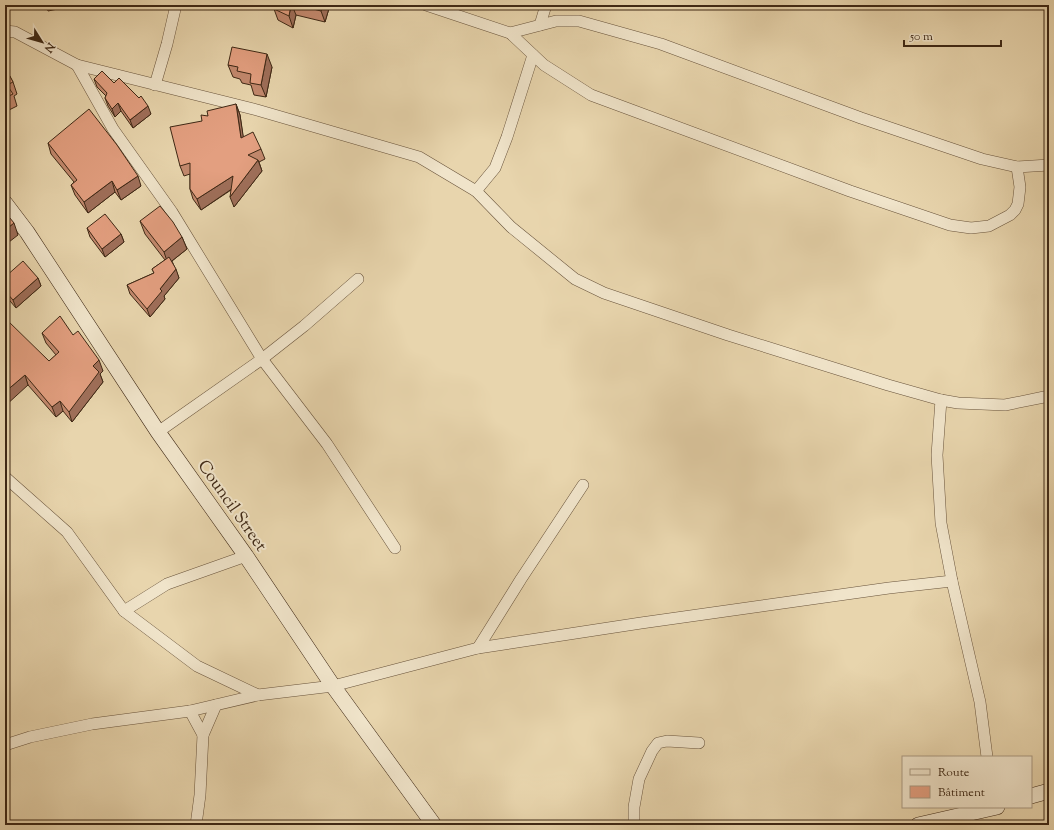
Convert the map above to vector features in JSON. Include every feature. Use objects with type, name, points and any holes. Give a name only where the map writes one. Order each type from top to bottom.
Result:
[{"type":"street","points":[[155,85],[176,5]]},
{"type":"street","points":[[426,5],[510,33],[544,65],[591,95],[850,191],[950,226],[971,228],[989,226],[1010,216],[1018,204],[1020,187],[1017,168]]},
{"type":"street","points":[[540,25],[546,5]]},
{"type":"street","points":[[510,33],[556,21],[579,21],[662,44],[982,160],[1017,168],[1049,165]]},
{"type":"street","points":[[5,31],[15,32],[77,65],[257,110],[419,157],[476,191],[512,227],[574,279],[604,293],[728,335],[941,400],[958,403],[1005,405],[1049,396]]},
{"type":"street","points":[[476,191],[495,168],[507,138],[533,55]]},
{"type":"street","points":[[77,65],[113,129],[172,212],[262,359],[327,444],[395,548]]},
{"type":"street","name":"Council Street","points":[[5,203],[26,232],[158,432],[246,556],[333,686],[434,825]]},
{"type":"street","points":[[158,432],[262,359],[304,326],[358,280]]},
{"type":"street","points":[[941,400],[937,455],[941,523],[952,581],[980,702],[987,756]]},
{"type":"street","points":[[5,477],[67,532],[124,610],[197,666],[258,696]]},
{"type":"street","points":[[478,648],[521,579],[583,485]]},
{"type":"street","points":[[124,610],[167,584],[246,556]]},
{"type":"street","points":[[5,745],[30,737],[92,724],[190,711],[258,696],[333,686],[478,648],[641,623],[889,588],[952,581]]},
{"type":"street","points":[[196,825],[200,795],[203,735],[216,705]]},
{"type":"street","points":[[190,711],[203,735]]},
{"type":"street","points":[[634,825],[634,807],[639,778],[652,751],[658,743],[667,741],[699,743]]},
{"type":"street","points":[[1032,796],[1049,791]]},
{"type":"street","points":[[921,825],[991,808]]},
{"type":"building","points":[[273,5],[291,5],[289,16],[274,9]]},
{"type":"building","points":[[298,5],[323,5],[321,11]]},
{"type":"building","points":[[232,47],[267,54],[261,85],[250,83],[251,74],[237,71],[238,67],[228,65]]},
{"type":"building","points":[[5,67],[13,82],[7,85],[13,94],[5,98]]},
{"type":"building","points":[[102,71],[114,83],[119,78],[139,98],[141,96],[148,106],[130,120],[118,103],[112,109],[105,98],[107,93],[94,79]]},
{"type":"building","points":[[236,104],[241,138],[253,132],[261,149],[248,155],[258,160],[230,197],[233,176],[197,199],[190,189],[190,163],[180,166],[170,127],[202,121],[201,115],[208,116],[207,111]]},
{"type":"building","points":[[89,109],[117,145],[138,176],[117,190],[112,181],[84,202],[71,185],[77,180],[48,143]]},
{"type":"building","points":[[160,206],[173,222],[182,237],[164,252],[140,221]]},
{"type":"building","points":[[5,212],[14,223],[5,230]]},
{"type":"building","points":[[105,214],[121,234],[102,249],[87,228]]},
{"type":"building","points":[[169,257],[176,269],[160,289],[162,291],[147,309],[127,285],[154,273],[152,269]]},
{"type":"building","points":[[23,261],[38,278],[13,300],[5,291],[5,277]]},
{"type":"building","points":[[60,316],[73,335],[78,331],[99,360],[93,366],[99,372],[69,412],[60,401],[52,407],[25,375],[5,392],[5,323],[7,320],[49,361],[59,352],[42,333]]}]
